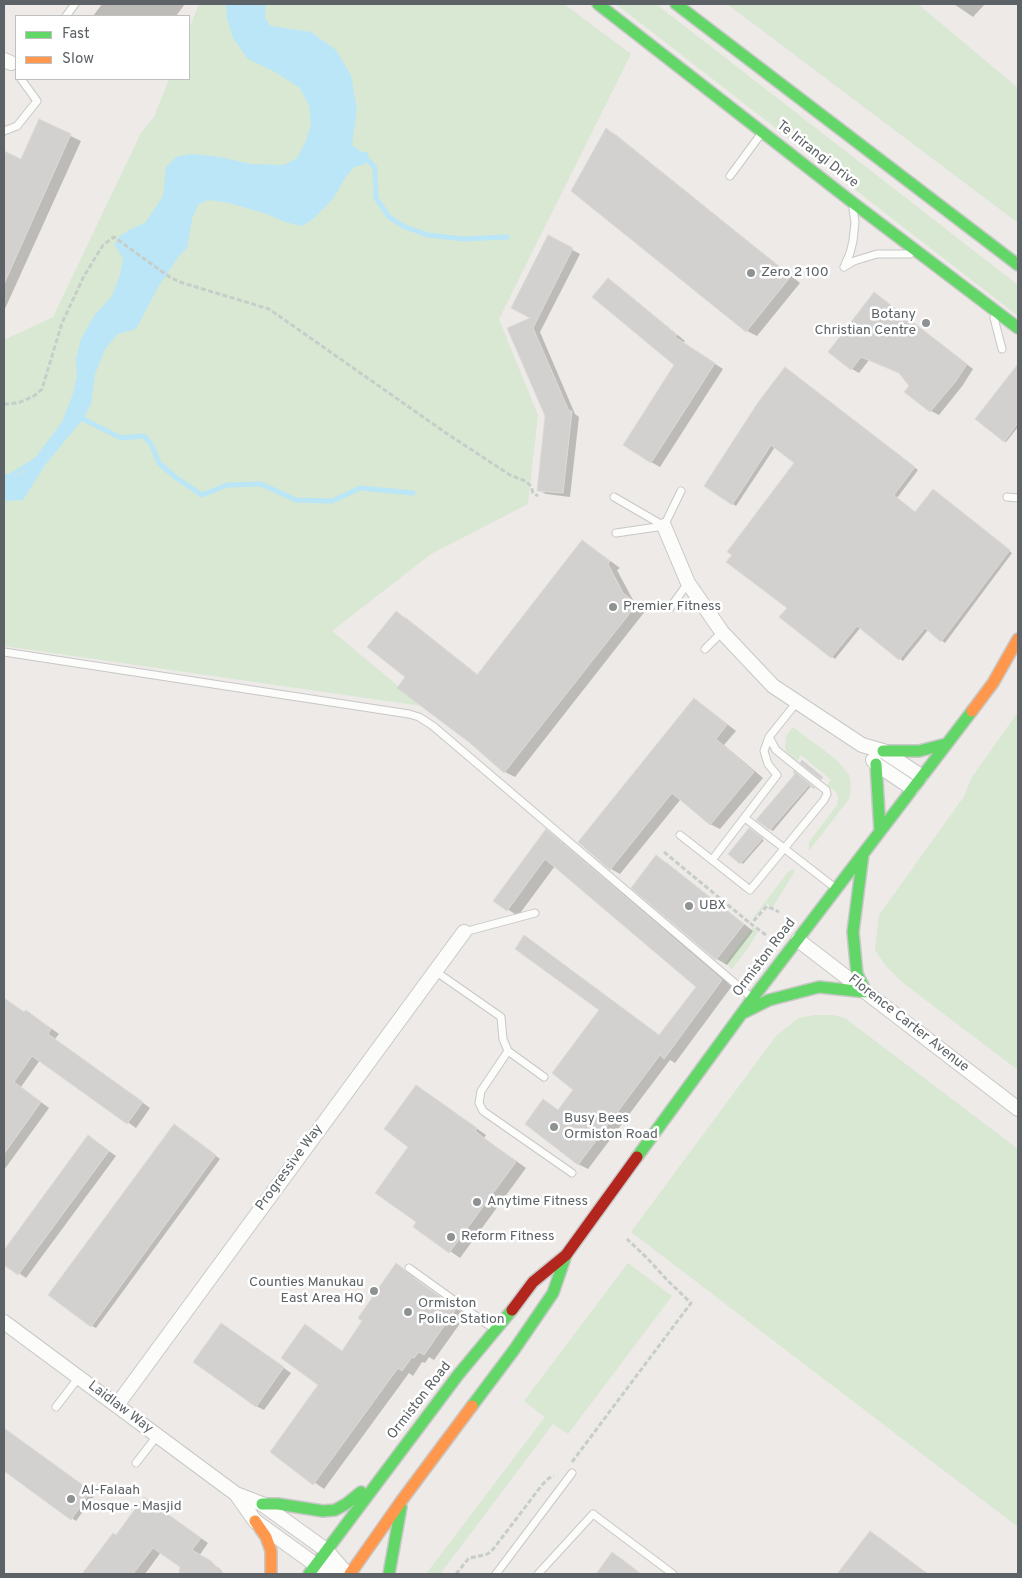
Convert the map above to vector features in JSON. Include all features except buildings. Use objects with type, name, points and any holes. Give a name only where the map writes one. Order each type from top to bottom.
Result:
[{"type":"main road","name":"Te Irirangi Drive","points":[[598,4],[852,202],[1018,328]]},
{"type":"main road","points":[[676,4],[1018,265]]},
{"type":"main road","name":"Ormiston Road","points":[[312,1570],[458,1375],[533,1282],[566,1255],[741,1014],[993,683],[1018,639]]},
{"type":"main road","name":"Ormiston Road","points":[[993,683],[1010,674]]},
{"type":"main road","points":[[883,752],[919,751],[946,744]]},
{"type":"main road","points":[[876,764],[880,831]]},
{"type":"main road","points":[[864,852],[853,932],[857,974],[866,992]]},
{"type":"main road","points":[[741,1014],[769,1000],[820,987],[866,992]]},
{"type":"main road","name":"Ormiston Road","points":[[349,1574],[514,1350],[553,1293],[566,1255]]},
{"type":"main road","points":[[262,1504],[278,1504],[323,1511],[334,1510],[346,1504],[384,1472]]},
{"type":"main road","points":[[389,1574],[402,1500]]},
{"type":"main road","points":[[255,1521],[266,1537],[271,1551],[271,1574]]},
{"type":"street","points":[[664,526],[688,583],[722,632],[772,686],[862,745],[883,752],[921,776]]},
{"type":"street","points":[[862,745],[876,764],[912,788]]},
{"type":"street","name":"Progressive Way","points":[[117,1405],[464,932]]},
{"type":"street","name":"Florence Carter Avenue","points":[[798,940],[1018,1109]]},
{"type":"street","name":"Laidlaw Way","points":[[4,1322],[236,1494],[262,1504],[326,1550],[349,1574]]},
{"type":"street","name":"Laidlaw Way","points":[[236,1494],[255,1521],[312,1570],[343,1574]]},
{"type":"lane","points":[[67,15],[75,4]]},
{"type":"lane","points":[[4,131],[17,126],[37,101],[23,80]]},
{"type":"lane","points":[[730,176],[763,132]]},
{"type":"lane","points":[[852,202],[855,222],[853,241],[844,267],[854,261],[877,254],[923,255]]},
{"type":"lane","points":[[991,307],[1002,349]]},
{"type":"lane","points":[[664,526],[681,491]]},
{"type":"lane","points":[[614,497],[664,526]]},
{"type":"lane","points":[[1007,497],[1018,498]]},
{"type":"lane","points":[[616,533],[664,526]]},
{"type":"lane","points":[[670,608],[688,583]]},
{"type":"lane","points":[[705,649],[722,632]]},
{"type":"lane","points":[[4,652],[419,717],[433,726],[753,998]]},
{"type":"lane","points":[[712,860],[777,775],[768,764],[764,751],[769,737],[797,702]]},
{"type":"lane","points":[[680,835],[750,890],[827,794],[826,790],[776,750],[769,737]]},
{"type":"lane","points":[[745,818],[836,888]]},
{"type":"lane","points":[[464,932],[535,914]]},
{"type":"lane","points":[[435,971],[501,1017],[503,1039],[508,1050],[544,1077]]},
{"type":"lane","points":[[508,1050],[481,1091],[479,1103],[483,1111],[572,1173]]},
{"type":"lane","points":[[409,1268],[496,1330]]},
{"type":"lane","points":[[56,1407],[79,1377]]},
{"type":"lane","points":[[136,1463],[157,1436]]},
{"type":"lane","points":[[496,1574],[572,1473]]},
{"type":"lane","points":[[538,1574],[593,1514],[673,1574]]},
{"type":"path","points":[[4,404],[18,404],[34,396],[42,389],[62,323],[84,276],[103,245],[114,238],[183,283],[269,310],[446,433],[510,475],[525,481],[531,486],[533,493],[538,496]]},
{"type":"path","points":[[664,852],[766,935]]},
{"type":"path","points":[[752,924],[767,906],[779,912]]},
{"type":"path","points":[[570,1464],[691,1303],[627,1239]]},
{"type":"path","points":[[456,1574],[469,1558],[491,1552],[542,1485],[549,1478],[557,1476]]},
{"type":"green space","points":[[199,4],[564,4],[631,54],[499,319],[538,415],[528,504],[431,554],[332,631],[422,706],[4,646],[4,340],[53,317],[141,133],[154,117],[169,80],[190,80],[190,26]]},
{"type":"green space","points":[[616,4],[656,4],[1018,285],[1018,316]]},
{"type":"green space","points":[[727,4],[918,4],[1018,88],[1018,223]]},
{"type":"green space","points":[[1018,712],[1018,1070],[903,983],[886,966],[875,950],[879,915],[963,798],[972,777]]},
{"type":"green space","points":[[793,727],[837,760],[849,775],[851,785],[849,799],[809,851],[809,842],[837,805],[838,797],[836,792],[827,785],[831,780],[801,755],[797,761],[787,753],[785,748],[786,736]]},
{"type":"green space","points":[[793,869],[795,871],[773,907],[767,904],[754,919],[788,872]]},
{"type":"green space","points":[[753,927],[758,932],[732,969],[725,963]]},
{"type":"green space","points":[[815,1015],[833,1015],[845,1018],[1018,1149],[1018,1527],[631,1232],[776,1036],[798,1018]]},
{"type":"green space","points":[[628,1263],[672,1296],[568,1434],[553,1424],[440,1574],[426,1574],[545,1417],[524,1401]]},
{"type":"water","points":[[226,4],[266,4],[265,18],[271,26],[311,32],[336,50],[351,75],[357,110],[352,145],[360,151],[368,153],[369,161],[354,167],[333,199],[313,219],[302,226],[229,203],[208,200],[198,205],[192,219],[187,248],[179,256],[157,289],[136,329],[118,334],[105,349],[95,374],[91,404],[83,419],[45,465],[23,500],[4,500],[4,473],[14,477],[25,471],[62,422],[73,394],[77,376],[76,359],[81,339],[94,316],[112,296],[120,275],[123,258],[114,244],[120,236],[145,223],[154,210],[163,196],[166,167],[176,157],[192,154],[220,157],[251,164],[284,165],[297,158],[306,141],[311,124],[309,106],[300,88],[275,72],[248,59],[233,38],[227,18]]},
{"type":"waterway","points":[[365,159],[375,168],[376,198],[389,217],[405,227],[428,235],[464,239],[507,237]]},
{"type":"waterway","points":[[78,418],[121,438],[144,436],[151,444],[159,463],[175,477],[202,495],[227,485],[261,484],[296,500],[332,501],[360,488],[413,493]]},
{"type":"waterway","points":[[4,480],[36,460]]},
{"type":"traffic: fast","points":[[598,4],[852,202],[1018,328]]},
{"type":"traffic: fast","points":[[676,4],[1018,265]]},
{"type":"traffic: fast","points":[[637,1157],[753,998],[972,711]]},
{"type":"traffic: fast","points":[[883,751],[919,751],[946,744]]},
{"type":"traffic: fast","points":[[876,764],[880,831]]},
{"type":"traffic: fast","points":[[863,854],[853,932],[857,974],[866,992]]},
{"type":"traffic: fast","points":[[745,1012],[769,1000],[819,987],[866,992]]},
{"type":"traffic: fast","points":[[472,1406],[514,1350],[553,1293],[566,1255]]},
{"type":"traffic: fast","points":[[309,1574],[458,1375],[512,1310]]},
{"type":"traffic: fast","points":[[262,1504],[278,1504],[323,1511],[335,1510],[361,1492]]},
{"type":"traffic: fast","points":[[389,1574],[401,1507]]},
{"type":"traffic: slow","points":[[972,711],[993,683],[1018,639]]},
{"type":"traffic: slow","points":[[350,1574],[472,1406]]},
{"type":"traffic: slow","points":[[255,1521],[266,1537],[271,1551],[271,1574]]},
{"type":"traffic: jam","points":[[512,1310],[533,1282],[566,1255],[637,1157]]},
{"type":"place","name":"Zero 2 100","points":[[751,273]]},
{"type":"place","name":"Botany Christian Centre","points":[[926,323]]},
{"type":"place","name":"Premier Fitness","points":[[613,607]]},
{"type":"place","name":"UBX","points":[[689,906]]},
{"type":"place","name":"Busy Bees Ormiston Road","points":[[554,1127]]},
{"type":"place","name":"Anytime Fitness","points":[[477,1202]]},
{"type":"place","name":"Reform Fitness","points":[[451,1237]]},
{"type":"place","name":"Counties Manukau East Area HQ","points":[[374,1291]]},
{"type":"place","name":"Ormiston Police Station","points":[[408,1312]]},
{"type":"place","name":"Al-Falaah Mosque - Masjid","points":[[71,1499]]}]
